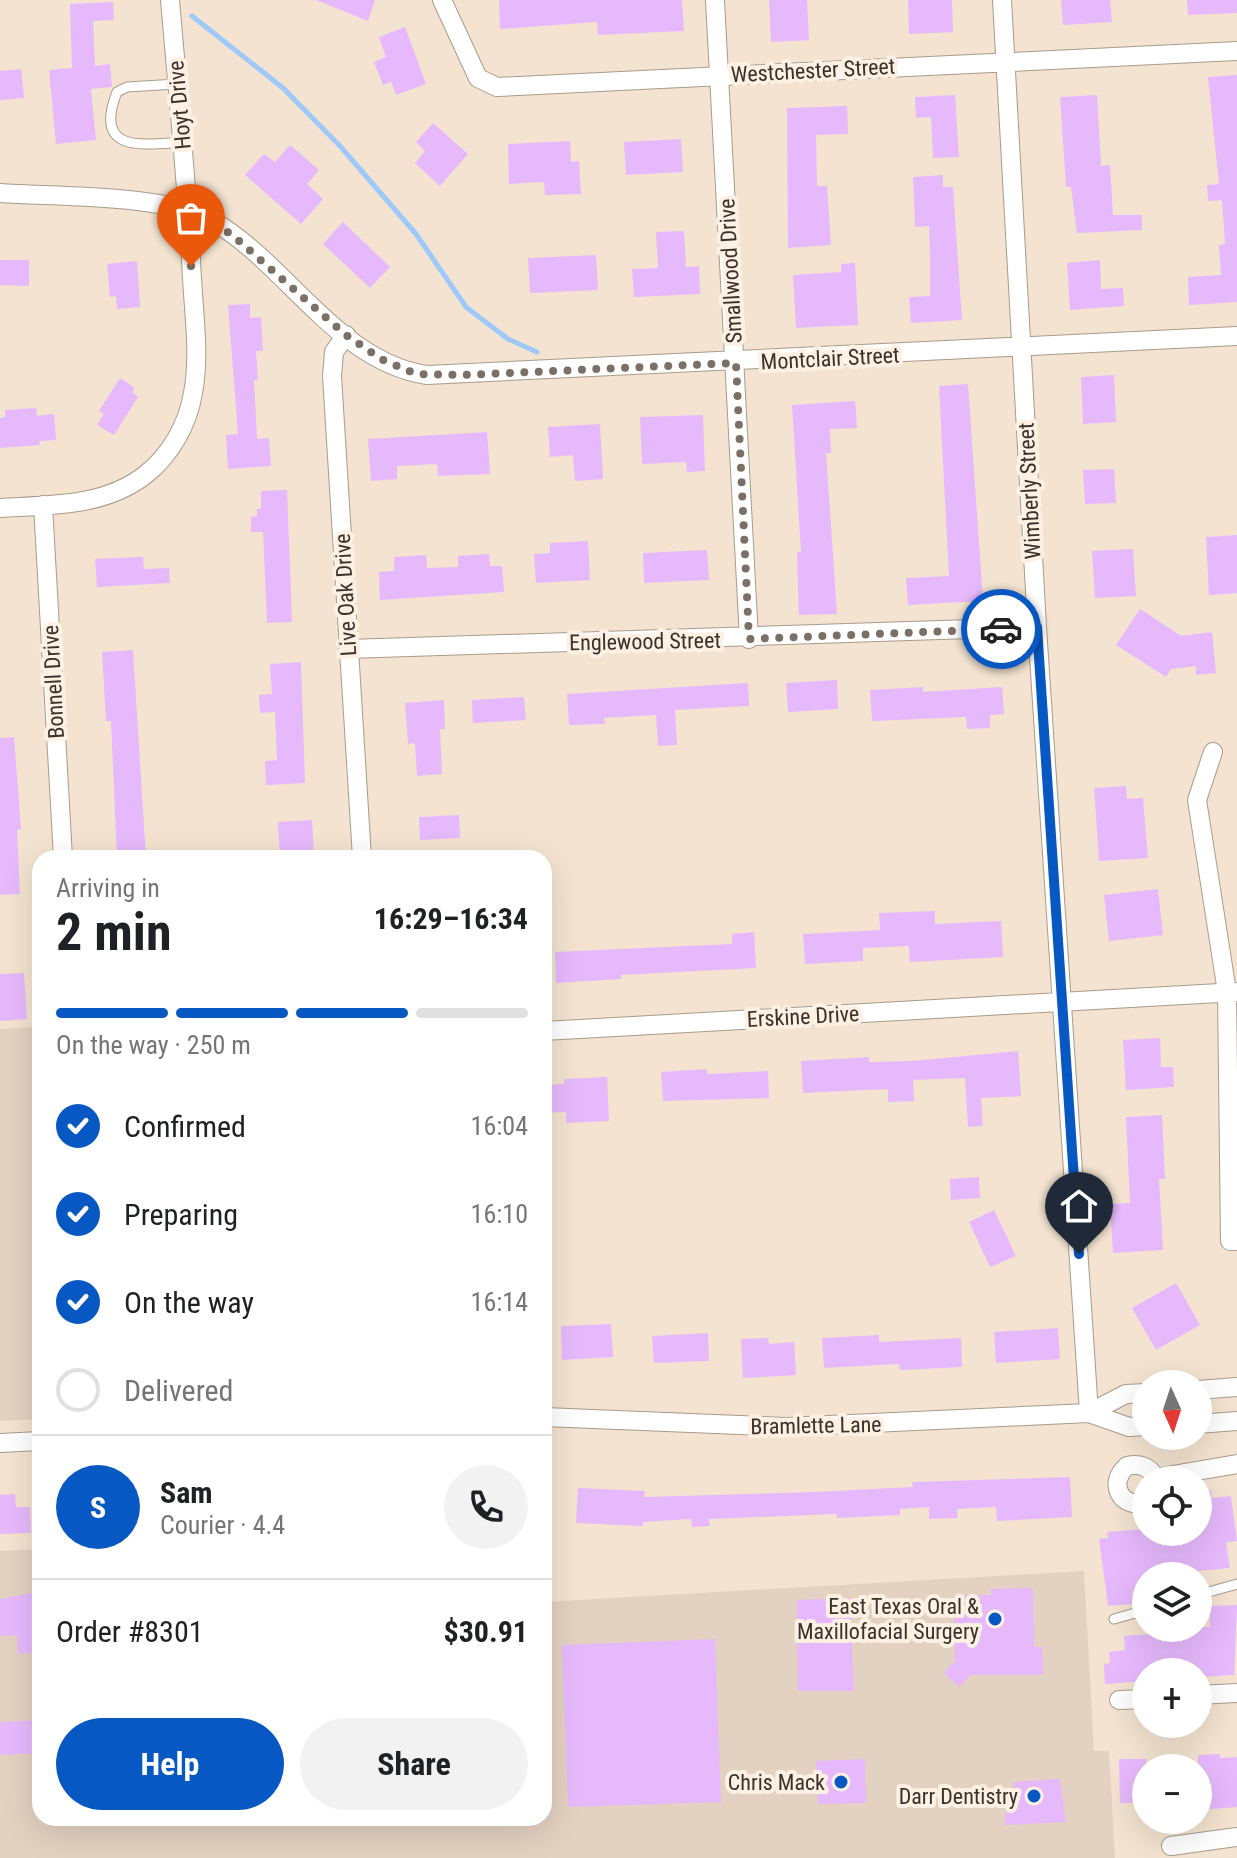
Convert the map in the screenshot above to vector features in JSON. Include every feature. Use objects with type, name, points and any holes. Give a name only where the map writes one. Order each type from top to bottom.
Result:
[{"type":"street","name":"Hoyt Drive","points":[[0,508],[88,501],[123,489],[156,466],[180,432],[193,393],[196,366],[189,210],[170,0]]},
{"type":"street","name":"Westchester Street","points":[[442,0],[471,67],[481,81],[491,86],[1237,51]]},
{"type":"street","name":"Smallwood Drive","points":[[715,0],[749,639]]},
{"type":"street","name":"Wimberly Street","points":[[1002,0],[1037,627],[1089,1413]]},
{"type":"street","name":"Montclair Street","points":[[0,193],[189,210],[231,234],[346,335],[388,363],[427,375],[736,363],[1237,336]]},
{"type":"street","name":"Live Oak Drive","points":[[346,335],[334,352],[332,376],[361,850]]},
{"type":"street","name":"Bonnell Drive","points":[[43,505],[63,850]]},
{"type":"street","name":"Englewood Street","points":[[348,649],[749,639],[1037,627]]},
{"type":"street","points":[[1213,752],[1200,784],[1197,810],[1232,992],[1230,1241],[1237,1241]]},
{"type":"street","name":"Erskine Drive","points":[[552,1031],[1232,992]]},
{"type":"street","points":[[1212,1389],[1237,1387]]},
{"type":"street","name":"Bramlette Lane","points":[[1089,1413],[1132,1394]]},
{"type":"street","name":"Bramlette Lane","points":[[552,1417],[786,1427],[1089,1413],[1132,1427]]},
{"type":"street","points":[[1212,1423],[1237,1421]]},
{"type":"street","points":[[0,1443],[32,1441]]},
{"type":"street","points":[[1212,1469],[1237,1464]]},
{"type":"street","points":[[1132,1466],[1118,1477],[1117,1490],[1124,1500],[1132,1503]]},
{"type":"street","points":[[1212,1694],[1237,1693]]},
{"type":"street","points":[[1119,1700],[1132,1700]]},
{"type":"street","points":[[1171,1846],[1237,1837]]},
{"type":"lane","points":[[177,84],[127,87],[117,92],[110,109],[112,128],[120,140],[133,145],[183,142]]},
{"type":"lane","points":[[1212,1591],[1237,1584]]},
{"type":"lane","points":[[1114,1619],[1132,1614]]},
{"type":"shaded area","points":[[32,1027],[32,1419],[0,1421],[0,1029]]},
{"type":"shaded area","points":[[32,1549],[32,1826],[552,1826],[552,1602],[1084,1571],[1094,1751],[1109,1751],[1115,1858],[0,1858],[0,1551]]},
{"type":"building","points":[[316,0],[375,0],[368,21]]},
{"type":"building","points":[[499,0],[682,0],[684,31],[598,35],[597,22],[500,29]]},
{"type":"building","points":[[769,0],[807,0],[809,40],[771,42]]},
{"type":"building","points":[[908,0],[952,0],[953,32],[909,34]]},
{"type":"building","points":[[1061,0],[1110,0],[1112,22],[1063,25]]},
{"type":"building","points":[[1187,0],[1237,0],[1237,13],[1188,15]]},
{"type":"building","points":[[113,2],[114,20],[93,21],[95,66],[110,64],[112,87],[91,89],[96,140],[56,144],[49,70],[72,68],[70,4]]},
{"type":"building","points":[[405,27],[426,84],[396,95],[391,82],[383,85],[374,62],[386,57],[379,37]]},
{"type":"building","points":[[21,69],[24,98],[0,100],[0,71]]},
{"type":"building","points":[[1237,75],[1237,302],[1189,305],[1188,277],[1221,275],[1219,245],[1225,244],[1222,200],[1208,201],[1207,185],[1219,184],[1208,77]]},
{"type":"building","points":[[955,95],[959,157],[933,158],[931,117],[916,118],[915,97]]},
{"type":"building","points":[[1097,95],[1101,166],[1110,165],[1113,215],[1142,215],[1142,230],[1077,233],[1071,187],[1066,187],[1060,97]]},
{"type":"building","points":[[847,106],[848,134],[816,135],[817,186],[827,186],[831,245],[788,248],[787,108]]},
{"type":"building","points":[[433,123],[468,154],[440,186],[415,163],[425,151],[416,142]]},
{"type":"building","points":[[681,139],[683,172],[626,175],[624,142]]},
{"type":"building","points":[[570,141],[571,162],[579,161],[581,194],[545,195],[544,182],[509,184],[508,144]]},
{"type":"building","points":[[290,145],[319,170],[307,184],[323,199],[301,224],[245,175],[264,154],[275,162]]},
{"type":"building","points":[[943,175],[943,187],[953,187],[962,320],[911,323],[909,297],[930,296],[929,226],[915,227],[913,177]]},
{"type":"building","points":[[343,222],[390,267],[370,288],[323,244]]},
{"type":"building","points":[[684,231],[686,267],[699,266],[700,294],[634,297],[632,269],[658,268],[656,232]]},
{"type":"building","points":[[596,255],[598,290],[530,293],[528,258]]},
{"type":"building","points":[[0,260],[29,260],[29,286],[0,285]]},
{"type":"building","points":[[1100,260],[1101,289],[1123,288],[1124,306],[1070,310],[1067,263]]},
{"type":"building","points":[[137,261],[140,307],[117,309],[116,296],[110,297],[107,264]]},
{"type":"building","points":[[855,263],[858,325],[796,328],[793,275],[841,272],[841,264]]},
{"type":"building","points":[[250,304],[250,318],[261,317],[263,351],[256,351],[258,380],[254,380],[257,439],[269,438],[271,466],[228,469],[226,435],[238,434],[228,305]]},
{"type":"building","points":[[1114,375],[1116,422],[1083,424],[1081,377]]},
{"type":"building","points":[[120,378],[135,388],[132,392],[138,397],[114,435],[97,425],[104,414],[99,411]]},
{"type":"building","points":[[968,384],[983,601],[908,605],[906,578],[949,576],[939,386]]},
{"type":"building","points":[[855,401],[857,428],[830,429],[831,453],[826,453],[837,614],[799,615],[797,552],[801,552],[792,405]]},
{"type":"building","points":[[36,408],[37,416],[54,414],[56,440],[39,441],[40,445],[0,448],[0,418],[5,417],[5,410]]},
{"type":"building","points":[[703,415],[705,471],[687,472],[686,462],[642,464],[640,417]]},
{"type":"building","points":[[600,424],[603,479],[575,481],[573,455],[550,457],[548,427]]},
{"type":"building","points":[[487,432],[490,474],[438,476],[437,464],[397,466],[397,479],[371,481],[368,439]]},
{"type":"building","points":[[1114,469],[1116,503],[1085,504],[1083,470]]},
{"type":"building","points":[[287,490],[292,622],[267,623],[263,532],[251,532],[251,517],[257,516],[257,509],[261,509],[261,491]]},
{"type":"building","points":[[1237,535],[1237,593],[1209,595],[1206,537]]},
{"type":"building","points":[[588,541],[590,580],[536,583],[534,554],[550,553],[550,543]]},
{"type":"building","points":[[1133,549],[1136,596],[1095,598],[1092,551]]},
{"type":"building","points":[[707,550],[709,580],[644,583],[643,553]]},
{"type":"building","points":[[489,554],[490,566],[502,566],[504,592],[380,600],[379,572],[394,571],[394,557],[426,555],[427,568],[458,567],[458,556]]},
{"type":"building","points":[[143,557],[144,569],[169,568],[170,583],[97,587],[95,559]]},
{"type":"building","points":[[1140,609],[1181,636],[1212,632],[1216,673],[1196,675],[1196,666],[1171,669],[1166,677],[1116,645]]},
{"type":"building","points":[[133,650],[146,850],[117,850],[111,721],[106,721],[102,652]]},
{"type":"building","points":[[301,662],[305,783],[266,785],[265,761],[277,760],[275,712],[260,713],[259,695],[272,694],[270,664]]},
{"type":"building","points":[[837,680],[838,709],[788,712],[786,683]]},
{"type":"building","points":[[748,683],[749,706],[675,710],[677,745],[658,746],[656,715],[604,718],[605,724],[569,725],[567,694]]},
{"type":"building","points":[[923,687],[923,692],[1002,687],[1004,714],[990,715],[990,728],[967,729],[966,717],[872,721],[870,690]]},
{"type":"building","points":[[524,697],[526,720],[473,723],[472,700]]},
{"type":"building","points":[[444,700],[445,729],[440,729],[442,774],[417,776],[415,743],[408,744],[405,703]]},
{"type":"building","points":[[14,737],[21,829],[17,830],[20,894],[0,895],[0,738]]},
{"type":"building","points":[[1126,786],[1127,799],[1143,798],[1148,858],[1099,861],[1094,788]]},
{"type":"building","points":[[459,815],[460,838],[420,840],[419,817]]},
{"type":"building","points":[[312,820],[314,850],[280,850],[278,822]]},
{"type":"building","points":[[1158,889],[1163,935],[1109,941],[1104,895]]},
{"type":"building","points":[[935,911],[935,924],[1001,921],[1003,957],[910,962],[909,946],[863,948],[863,961],[805,964],[803,934],[880,930],[879,913]]},
{"type":"building","points":[[754,932],[756,968],[621,975],[621,979],[556,983],[555,952],[732,944],[732,934]]},
{"type":"building","points":[[24,973],[27,1019],[0,1021],[0,974]]},
{"type":"building","points":[[1160,1038],[1161,1067],[1173,1067],[1174,1087],[1126,1090],[1123,1040]]},
{"type":"building","points":[[1018,1051],[1021,1096],[981,1098],[983,1126],[968,1127],[965,1078],[913,1080],[914,1101],[888,1102],[888,1089],[803,1093],[801,1061],[869,1057],[869,1062],[912,1061]]},
{"type":"building","points":[[707,1069],[707,1074],[768,1071],[769,1098],[663,1101],[661,1072]]},
{"type":"building","points":[[607,1077],[609,1121],[566,1123],[566,1112],[552,1113],[552,1085],[564,1084],[564,1079]]},
{"type":"building","points":[[1162,1115],[1165,1179],[1159,1179],[1163,1250],[1113,1253],[1110,1204],[1130,1203],[1126,1117]]},
{"type":"building","points":[[979,1177],[980,1198],[951,1200],[950,1179]]},
{"type":"building","points":[[994,1210],[1016,1256],[990,1267],[969,1222]]},
{"type":"building","points":[[1176,1283],[1200,1325],[1156,1350],[1132,1308]]},
{"type":"building","points":[[611,1324],[613,1357],[562,1360],[561,1326]]},
{"type":"building","points":[[1058,1328],[1060,1359],[996,1363],[994,1332]]},
{"type":"building","points":[[708,1333],[709,1361],[654,1363],[652,1336]]},
{"type":"building","points":[[879,1335],[879,1342],[961,1338],[962,1367],[900,1370],[899,1364],[824,1368],[822,1338]]},
{"type":"building","points":[[768,1338],[769,1344],[794,1342],[796,1375],[743,1378],[741,1339]]},
{"type":"building","points":[[1070,1477],[1072,1517],[997,1521],[996,1507],[957,1509],[958,1518],[929,1519],[929,1507],[900,1509],[900,1515],[709,1519],[710,1526],[692,1527],[691,1519],[643,1522],[643,1526],[576,1523],[578,1488],[645,1491],[644,1497],[814,1492],[913,1487],[912,1482]]},
{"type":"building","points":[[15,1494],[16,1507],[30,1507],[31,1533],[0,1534],[0,1495]]},
{"type":"building","points":[[1231,1496],[1237,1541],[1226,1542],[1230,1568],[1212,1570],[1212,1562],[1132,1562],[1132,1604],[1108,1606],[1099,1539],[1108,1538],[1107,1532],[1132,1530],[1132,1546],[1212,1546],[1212,1498]]},
{"type":"building","name":"East Texas Oral & Maxillofacial Surgery","points":[[1033,1588],[1034,1647],[1042,1647],[1043,1675],[971,1675],[959,1687],[944,1673],[955,1661],[954,1596],[991,1595],[991,1589]]},
{"type":"building","points":[[32,1593],[32,1653],[18,1654],[17,1635],[0,1636],[0,1599]]},
{"type":"building","points":[[850,1598],[854,1691],[798,1691],[797,1600]]},
{"type":"building","points":[[1237,1605],[1234,1675],[1212,1676],[1212,1658],[1132,1658],[1132,1682],[1105,1684],[1104,1664],[1110,1663],[1109,1652],[1125,1650],[1124,1636],[1132,1635],[1132,1642],[1212,1642],[1212,1606]]},
{"type":"building","points":[[715,1639],[721,1802],[568,1807],[562,1645]]},
{"type":"building","points":[[32,1720],[32,1753],[0,1755],[0,1722]]},
{"type":"building","points":[[1212,1754],[1220,1754],[1220,1758],[1237,1757],[1237,1807],[1212,1809]]},
{"type":"building","name":"Chris Mack","points":[[865,1759],[866,1803],[818,1804],[816,1761]]},
{"type":"building","points":[[1119,1759],[1132,1759],[1132,1803],[1120,1803]]},
{"type":"building","name":"Darr Dentistry","points":[[1060,1779],[1066,1822],[1005,1825],[1007,1788],[1014,1788],[1013,1782]]},
{"type":"waterway","points":[[192,16],[283,88],[340,146],[416,234],[466,307],[508,339],[537,352]]},
{"type":"way so far","points":[[191,266],[189,210],[231,234],[362,347],[388,363],[416,374],[437,376],[736,363],[749,639],[1001,629]]},
{"type":"place","name":"East Texas Oral & Maxillofacial Surgery","points":[[995,1619]]},
{"type":"place","name":"Chris Mack","points":[[841,1782]]},
{"type":"place","name":"Darr Dentistry","points":[[1034,1796]]},
{"type":"route","points":[[1001,629],[1037,627],[1079,1254]]}]
